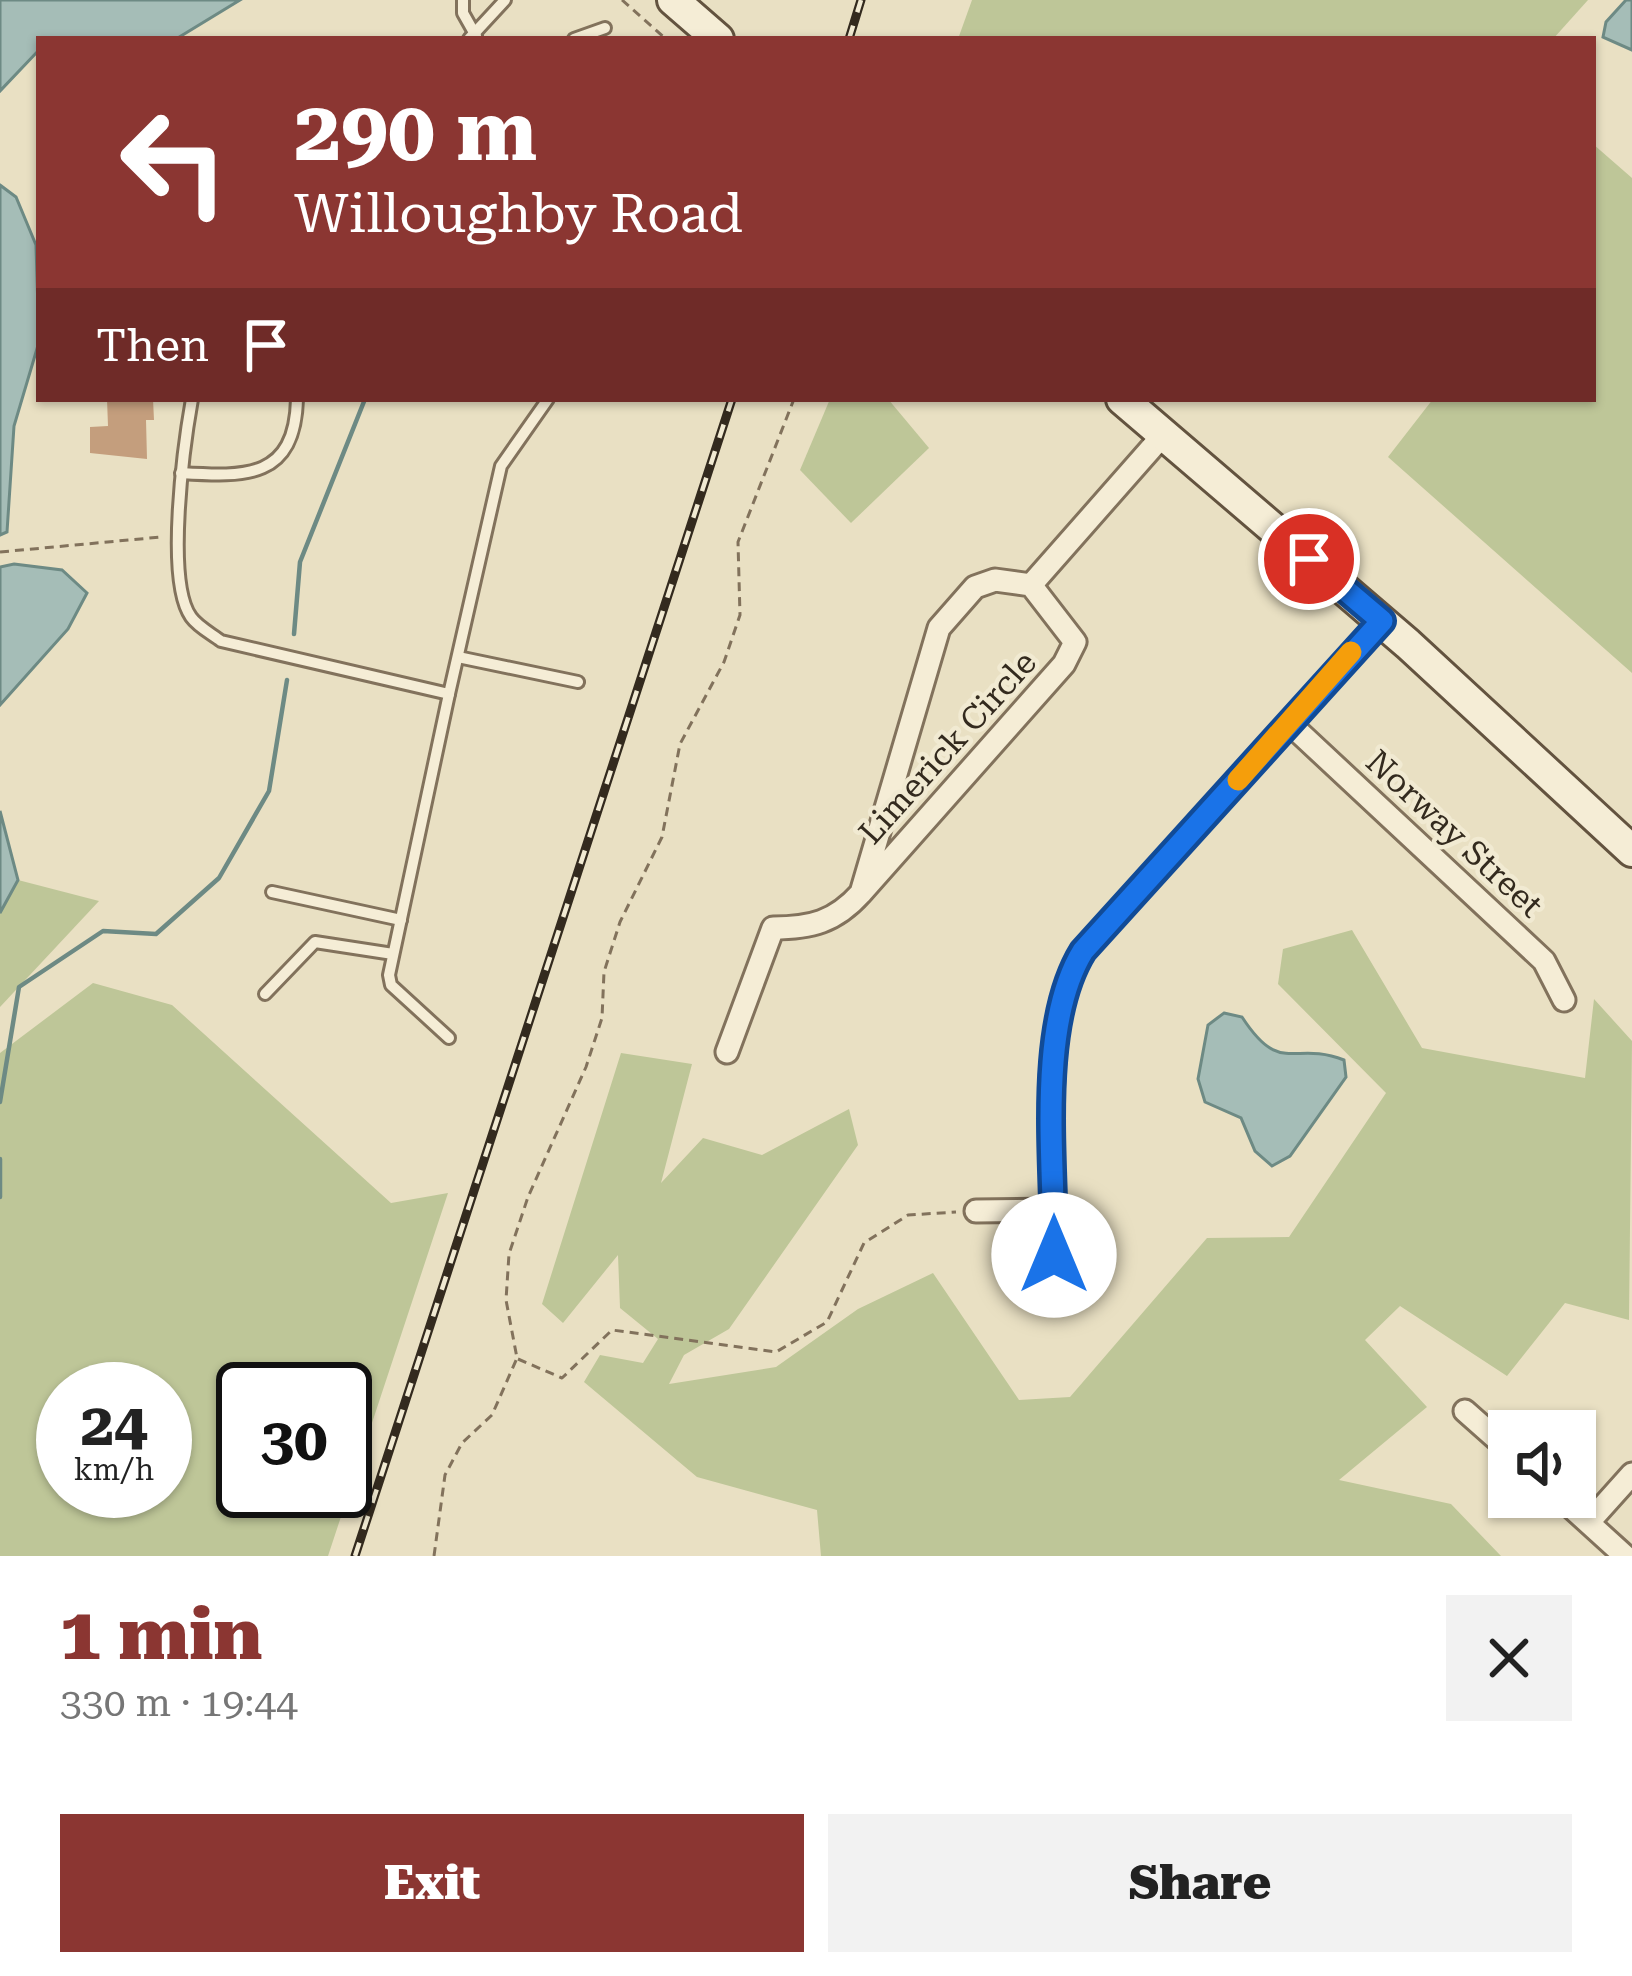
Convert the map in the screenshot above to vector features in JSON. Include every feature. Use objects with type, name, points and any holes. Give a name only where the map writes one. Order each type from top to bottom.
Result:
[{"type":"street","points":[[673,0],[715,36]]},
{"type":"street","points":[[1126,402],[1382,621],[1632,850]]},
{"type":"street","points":[[1030,585],[1163,435]]},
{"type":"street","name":"Limerick Circle","points":[[727,1052],[773,928],[815,928],[861,893],[1071,653],[1071,632],[1030,585],[995,580],[975,587],[939,628],[861,893]]},
{"type":"street","points":[[1054,1255],[1056,1025],[1069,974],[1083,951],[1382,621]]},
{"type":"street","name":"Norway Street","points":[[1289,723],[1544,961],[1564,1000]]},
{"type":"street","points":[[976,1211],[1054,1210]]},
{"type":"street","points":[[1465,1411],[1488,1431]]},
{"type":"street","points":[[1589,1522],[1632,1474]]},
{"type":"street","points":[[1585,1518],[1625,1556]]},
{"type":"lane","points":[[464,0],[463,13],[474,36]]},
{"type":"lane","points":[[475,36],[505,0]]},
{"type":"lane","points":[[582,36],[605,28]]},
{"type":"lane","points":[[192,402],[181,473],[180,535],[182,598],[192,619],[221,641],[449,694]]},
{"type":"lane","points":[[181,473],[218,476],[265,469],[292,442],[297,402]]},
{"type":"lane","points":[[449,1037],[392,985],[393,954],[501,466],[546,402]]},
{"type":"lane","points":[[458,657],[578,682]]},
{"type":"lane","points":[[272,892],[401,920]]},
{"type":"lane","points":[[265,994],[315,942],[393,954]]},
{"type":"path","points":[[622,0],[663,36]]},
{"type":"path","points":[[434,1556],[445,1475],[462,1443],[492,1414],[517,1358],[506,1300],[509,1254],[528,1197],[586,1067],[602,1018],[604,972],[620,922],[662,837],[680,745],[735,631],[740,615],[738,542],[793,402]]},
{"type":"path","points":[[0,552],[180,535]]},
{"type":"path","points":[[517,1358],[562,1378],[612,1330],[776,1352],[827,1322],[864,1244],[908,1215],[976,1211]]},
{"type":"green space","points":[[972,0],[1588,0],[1556,36],[959,36]]},
{"type":"green space","points":[[1596,147],[1632,178],[1632,673],[1388,457],[1431,402],[1596,402]]},
{"type":"green space","points":[[829,402],[891,402],[929,448],[851,523],[800,470]]},
{"type":"green space","points":[[18,880],[99,901],[0,1007],[0,913]]},
{"type":"green space","points":[[1352,930],[1422,1048],[1585,1078],[1594,999],[1632,1041],[1629,1320],[1565,1303],[1507,1376],[1400,1306],[1365,1340],[1427,1407],[1339,1480],[1451,1504],[1501,1556],[821,1556],[817,1510],[697,1477],[584,1382],[600,1355],[643,1363],[658,1339],[620,1308],[618,1255],[563,1323],[542,1304],[621,1053],[692,1064],[661,1183],[703,1138],[762,1155],[849,1109],[858,1145],[729,1329],[684,1355],[669,1384],[776,1367],[858,1309],[933,1273],[1019,1400],[1070,1397],[1207,1238],[1289,1237],[1386,1093],[1278,984],[1283,949]]},
{"type":"green space","points":[[93,983],[172,1005],[391,1203],[448,1193],[372,1423],[372,1362],[216,1362],[216,1518],[341,1518],[328,1556],[0,1556],[0,1053]]},
{"type":"water","points":[[0,0],[240,0],[181,36],[36,36],[36,53],[0,91]]},
{"type":"water","points":[[1626,0],[1632,0],[1632,50],[1603,37],[1606,22]]},
{"type":"water","points":[[0,185],[16,197],[36,245],[36,352],[14,426],[7,532],[0,535]]},
{"type":"water","points":[[14,564],[62,570],[87,593],[68,629],[0,705],[0,567]]},
{"type":"water","points":[[0,811],[18,880],[0,913]]},
{"type":"water","points":[[1224,1013],[1242,1017],[1255,1035],[1278,1052],[1344,1060],[1346,1077],[1290,1156],[1272,1166],[1255,1151],[1241,1118],[1205,1102],[1198,1079],[1208,1025]]},
{"type":"building","points":[[107,402],[153,402],[154,420],[146,420],[147,459],[90,453],[90,427],[108,426]]},
{"type":"waterway","points":[[294,634],[300,562],[364,402]]},
{"type":"waterway","points":[[0,1102],[19,987],[103,931],[156,934],[219,878],[269,791],[287,680]]},
{"type":"waterway","points":[[0,1159],[0,1197]]},
{"type":"railway","points":[[850,36],[861,0]]},
{"type":"railway","points":[[355,1556],[731,402]]},
{"type":"slow traffic","points":[[1238,780],[1351,652]]},
{"type":"route","points":[[1054,1255],[1056,1025],[1069,974],[1083,951],[1382,621],[1309,559]]}]
